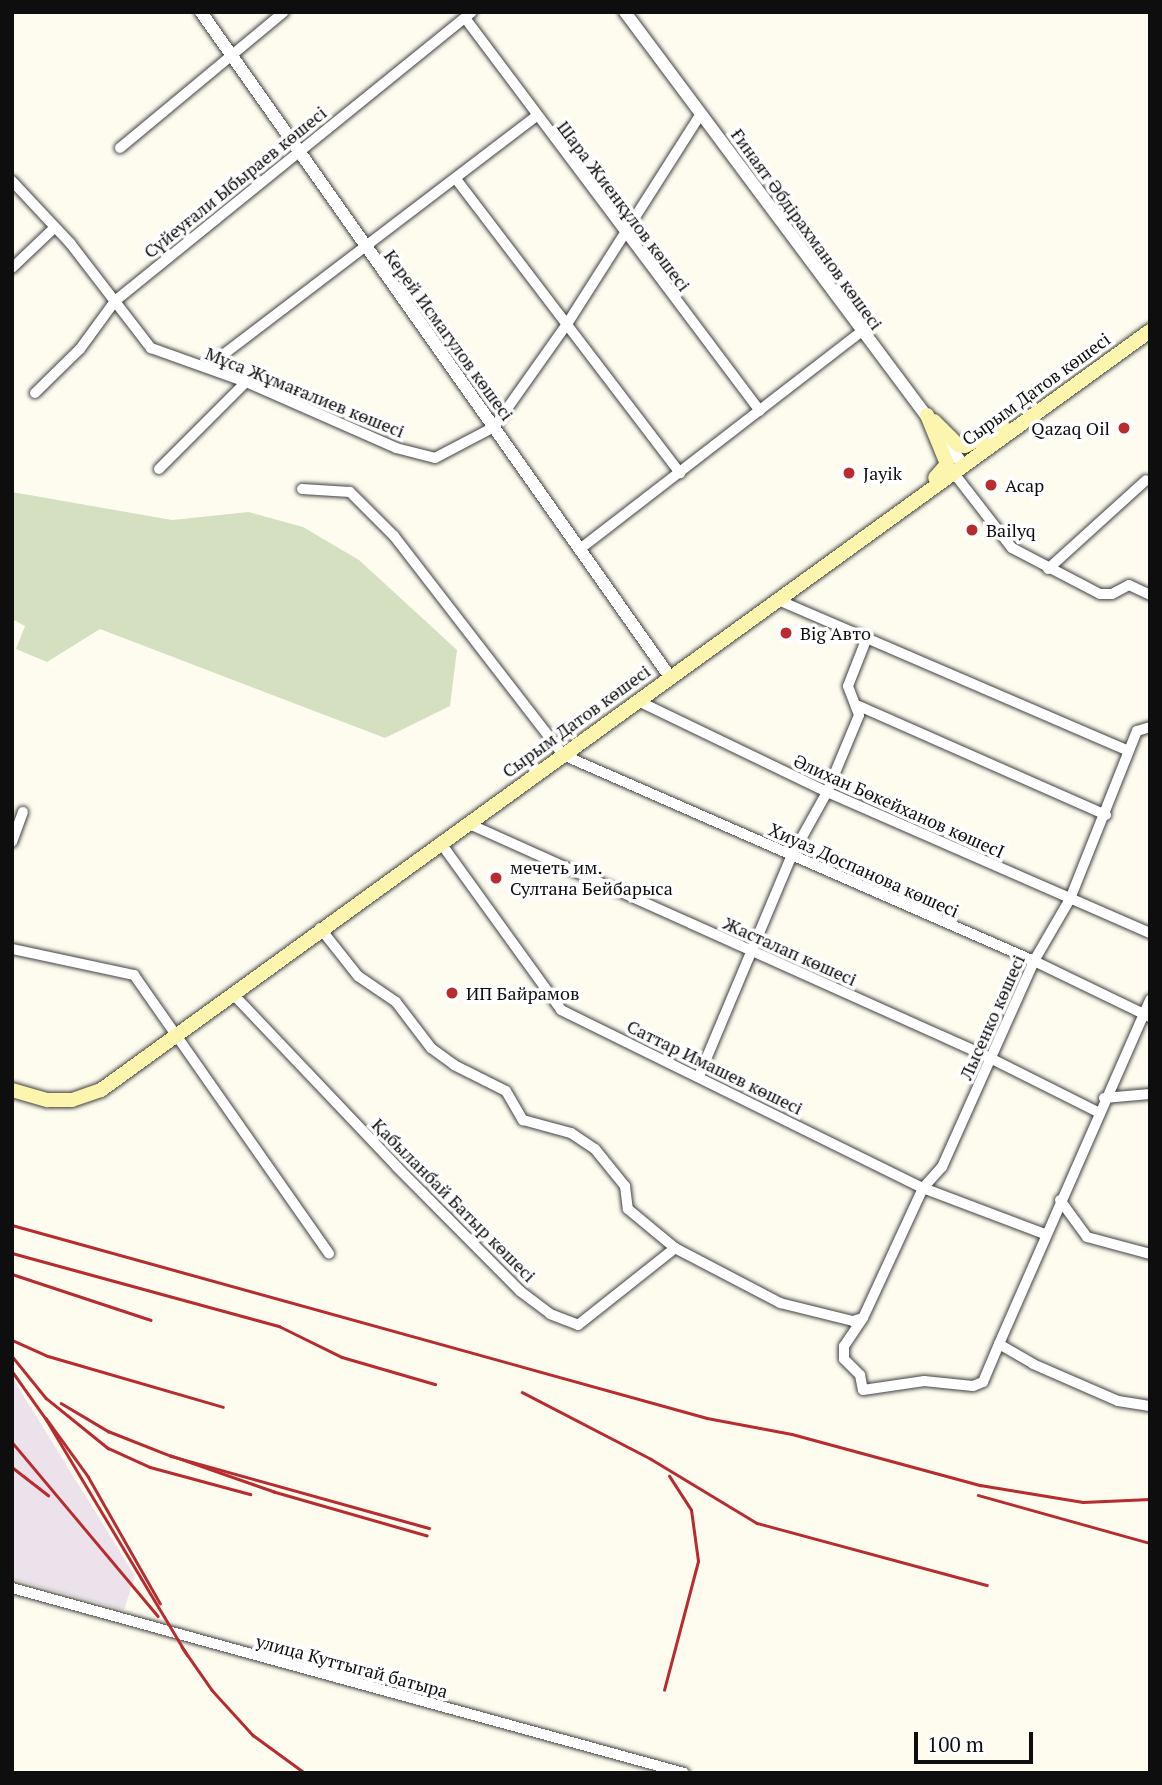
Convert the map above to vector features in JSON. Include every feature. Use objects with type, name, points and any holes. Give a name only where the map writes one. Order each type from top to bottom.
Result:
[{"type":"main road","name":"Сырым Датов көшесі","points":[[12,1090],[48,1100],[89,1095],[233,994],[320,928],[1150,331]]},
{"type":"main road","points":[[927,415],[958,445],[974,443],[1002,427],[1012,430]]},
{"type":"main road","points":[[911,503],[917,490],[947,464],[927,415]]},
{"type":"street","name":"Керей Исмагулов көшесі","points":[[201,12],[296,151],[670,677]]},
{"type":"street","points":[[120,148],[229,54],[284,12]]},
{"type":"street","name":"Ғинаят Әбдірахманов көшесі","points":[[625,12],[861,332],[927,415],[958,468]]},
{"type":"street","name":"Шара Жиенқұлов көшесі","points":[[468,15],[537,116],[623,233],[760,411]]},
{"type":"street","name":"Сүйеуғали Ыбыраев көшесi","points":[[35,393],[80,349],[115,301],[296,151],[468,15]]},
{"type":"street","name":"Мұса Жұмағалиев көшесі","points":[[12,181],[55,227],[151,348],[246,382],[396,448],[435,458],[494,428],[567,324],[701,114]]},
{"type":"street","points":[[207,367],[537,116]]},
{"type":"street","points":[[456,178],[680,473]]},
{"type":"street","points":[[12,268],[55,227]]},
{"type":"street","points":[[580,549],[861,332]]},
{"type":"street","points":[[159,469],[246,382]]},
{"type":"street","points":[[958,468],[1012,548],[1100,594],[1112,594],[1129,585],[1150,595]]},
{"type":"street","points":[[1048,569],[1146,480]]},
{"type":"street","points":[[302,489],[350,492],[394,536],[563,755]]},
{"type":"street","points":[[778,600],[1128,751]]},
{"type":"street","points":[[699,1076],[792,855],[827,792],[859,715],[859,706],[848,685],[866,640]]},
{"type":"street","name":"Әлихан Бөкейханов көшесI","points":[[638,701],[827,792],[1150,933]]},
{"type":"street","points":[[859,706],[1106,815]]},
{"type":"street","name":"Лысенко көшесі","points":[[863,1318],[923,1188],[942,1167],[1034,961],[1070,899],[1106,815],[1128,751],[1146,727]]},
{"type":"street","name":"Хиуаз Доспанова көшесі","points":[[563,755],[1034,961],[1147,1016]]},
{"type":"street","points":[[12,842],[23,812]]},
{"type":"street","name":"Жасталап көшесі","points":[[467,823],[991,1059],[1098,1112]]},
{"type":"street","name":"Саттар Имашев көшесі","points":[[440,842],[561,1010],[923,1188],[1045,1234]]},
{"type":"street","points":[[320,928],[358,976],[396,1002],[431,1048],[454,1065],[506,1091],[523,1120],[571,1133],[595,1149],[625,1186],[628,1209],[675,1248],[780,1303],[853,1321],[863,1318]]},
{"type":"street","points":[[12,949],[134,975],[329,1253]]},
{"type":"street","name":"Қабыланбай Батыр көшесі","points":[[233,994],[397,1167],[520,1291],[550,1314],[578,1325],[675,1248]]},
{"type":"street","points":[[863,1318],[844,1346],[844,1359],[860,1375],[863,1390],[924,1381],[972,1386],[983,1382],[1104,1098],[1147,1016],[1150,1000]]},
{"type":"street","points":[[1104,1098],[1150,1094]]},
{"type":"street","points":[[1059,1200],[1087,1237],[1150,1254]]},
{"type":"street","points":[[999,1344],[1033,1364],[1118,1401],[1150,1406]]},
{"type":"street","name":"улица Куттыгай батыра","points":[[12,1588],[684,1773]]},
{"type":"shaded area","points":[[12,1377],[135,1576],[124,1610],[12,1579]]},
{"type":"green space","points":[[12,492],[172,520],[249,512],[303,527],[359,560],[457,650],[450,706],[385,738],[100,629],[47,662],[16,649],[25,626],[12,619]]},
{"type":"railway","points":[[12,1225],[707,1418],[792,1434],[980,1485],[1083,1502],[1150,1499]]},
{"type":"railway","points":[[12,1253],[279,1326],[342,1357],[435,1384]]},
{"type":"railway","points":[[12,1274],[151,1320]]},
{"type":"railway","points":[[12,1340],[48,1356],[223,1407]]},
{"type":"railway","points":[[12,1356],[46,1398],[108,1448],[150,1467],[250,1494]]},
{"type":"railway","points":[[12,1371],[46,1419]]},
{"type":"railway","points":[[522,1392],[651,1459],[757,1523],[987,1585]]},
{"type":"railway","points":[[61,1403],[108,1431],[171,1456]]},
{"type":"railway","points":[[160,1604],[88,1477],[46,1419],[187,1655]]},
{"type":"railway","points":[[12,1442],[158,1616]]},
{"type":"railway","points":[[427,1536],[274,1492],[171,1456],[429,1528]]},
{"type":"railway","points":[[12,1467],[48,1495]]},
{"type":"railway","points":[[664,1690],[698,1561],[691,1510],[669,1476]]},
{"type":"railway","points":[[978,1495],[1150,1543]]},
{"type":"railway","points":[[182,1647],[212,1690],[253,1735],[305,1773]]},
{"type":"place","name":"Qazaq Oil","points":[[1124,428]]},
{"type":"place","name":"Jayik","points":[[849,473]]},
{"type":"place","name":"Асар","points":[[991,485]]},
{"type":"place","name":"Bailyq","points":[[972,530]]},
{"type":"place","name":"Big Авто","points":[[786,633]]},
{"type":"place","name":"мечеть им. Султана Бейбарыса","points":[[496,878]]},
{"type":"place","name":"ИП Байрамов","points":[[452,993]]}]
